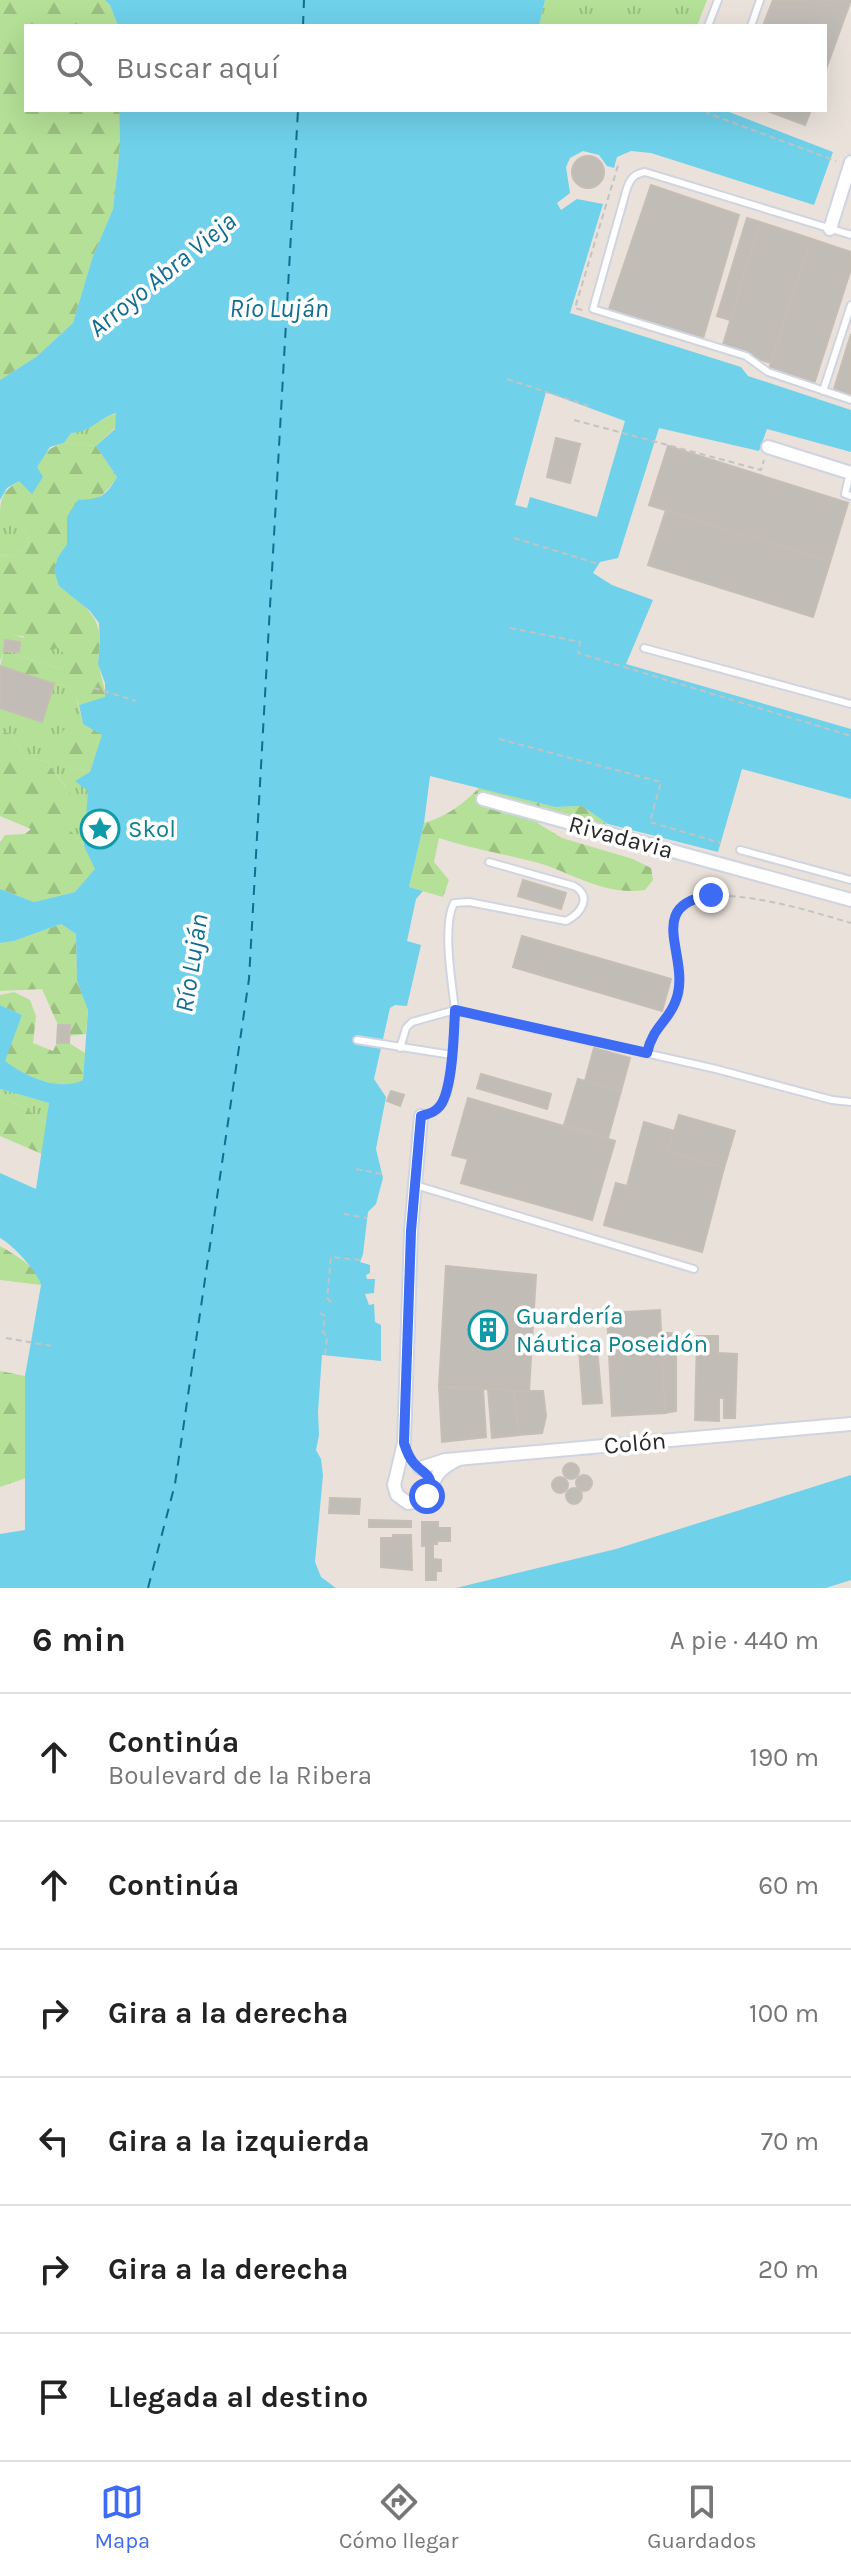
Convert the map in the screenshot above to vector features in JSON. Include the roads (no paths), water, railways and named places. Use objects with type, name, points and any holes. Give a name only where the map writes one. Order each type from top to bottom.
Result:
[{"type":"street","points":[[830,229],[851,162]]},
{"type":"street","points":[[768,447],[850,472]]},
{"type":"street","name":"Rivadavia","points":[[483,799],[851,900]]},
{"type":"street","points":[[421,1116],[415,1185],[404,1443],[394,1489],[397,1495],[408,1503],[420,1502],[444,1467],[459,1459]]},
{"type":"street","name":"Colón","points":[[418,1467],[445,1460],[851,1424]]},
{"type":"street","points":[[404,1443],[418,1467],[428,1475],[431,1486]]},
{"type":"street","points":[[397,1475],[404,1468],[418,1467]]},
{"type":"lane","points":[[709,24],[718,0]]},
{"type":"lane","points":[[752,24],[760,0]]},
{"type":"lane","points":[[851,235],[645,172],[637,174],[627,188],[593,309],[746,356],[768,372],[851,400]]},
{"type":"lane","points":[[823,391],[851,305]]},
{"type":"lane","points":[[850,472],[845,494],[851,496]]},
{"type":"lane","points":[[644,648],[851,704]]},
{"type":"lane","points":[[740,850],[851,880]]},
{"type":"lane","points":[[421,1116],[436,1111],[444,1101],[452,1055],[455,1010],[449,933],[454,903],[469,902],[566,921],[576,917],[583,907],[584,895],[574,886],[489,862]]},
{"type":"lane","points":[[400,1048],[406,1028],[412,1022],[455,1010],[851,1102]]},
{"type":"lane","points":[[357,1040],[452,1055]]},
{"type":"lane","points":[[415,1185],[694,1269]]},
{"type":"water","points":[[105,0],[545,0],[539,24],[117,24]]},
{"type":"water","name":"Río Luján","points":[[119,112],[729,112],[833,152],[814,205],[651,153],[631,151],[617,157],[614,168],[607,166],[599,155],[583,151],[570,158],[566,167],[570,193],[557,203],[561,210],[577,199],[603,204],[570,313],[741,367],[748,376],[851,410],[851,452],[767,429],[759,451],[659,428],[618,558],[600,562],[593,573],[612,585],[653,600],[626,664],[851,729],[851,799],[742,769],[718,852],[608,824],[582,806],[555,807],[430,776],[424,823],[409,887],[423,891],[416,899],[407,941],[421,945],[407,1006],[390,1008],[374,1079],[386,1097],[376,1149],[383,1178],[376,1204],[368,1212],[360,1262],[370,1265],[367,1279],[375,1279],[374,1293],[365,1294],[369,1305],[374,1304],[375,1322],[381,1325],[381,1361],[322,1355],[316,1450],[323,1475],[315,1562],[321,1577],[336,1588],[0,1588],[0,1534],[25,1530],[25,1376],[41,1285],[24,1259],[0,1238],[0,1173],[36,1189],[49,1103],[0,1089],[0,1005],[22,1015],[5,1061],[42,1081],[63,1084],[83,1080],[88,1010],[77,981],[76,934],[61,924],[0,943],[0,889],[34,902],[75,892],[95,869],[84,846],[88,791],[75,781],[90,772],[102,735],[83,724],[79,705],[105,697],[105,683],[98,664],[99,623],[90,611],[59,586],[54,570],[67,544],[67,517],[78,500],[102,496],[117,477],[96,446],[115,429],[116,413],[84,430],[71,433],[64,443],[50,447],[37,467],[43,477],[32,494],[19,481],[7,488],[0,500],[0,380],[36,357],[73,323],[92,259],[113,209],[120,146]],"holes":[[[546,392],[625,421],[597,517],[530,497],[527,508],[515,505]]]},
{"type":"water","points":[[851,1475],[851,1580],[826,1588],[456,1588],[616,1549]]},
{"type":"place","name":"Skol","points":[[100,829]]},
{"type":"place","name":"Guardería Náutica Poseidón","points":[[488,1330]]},
{"type":"water label","name":"Arroyo Abra Vieja","points":[[162,274]]}]
